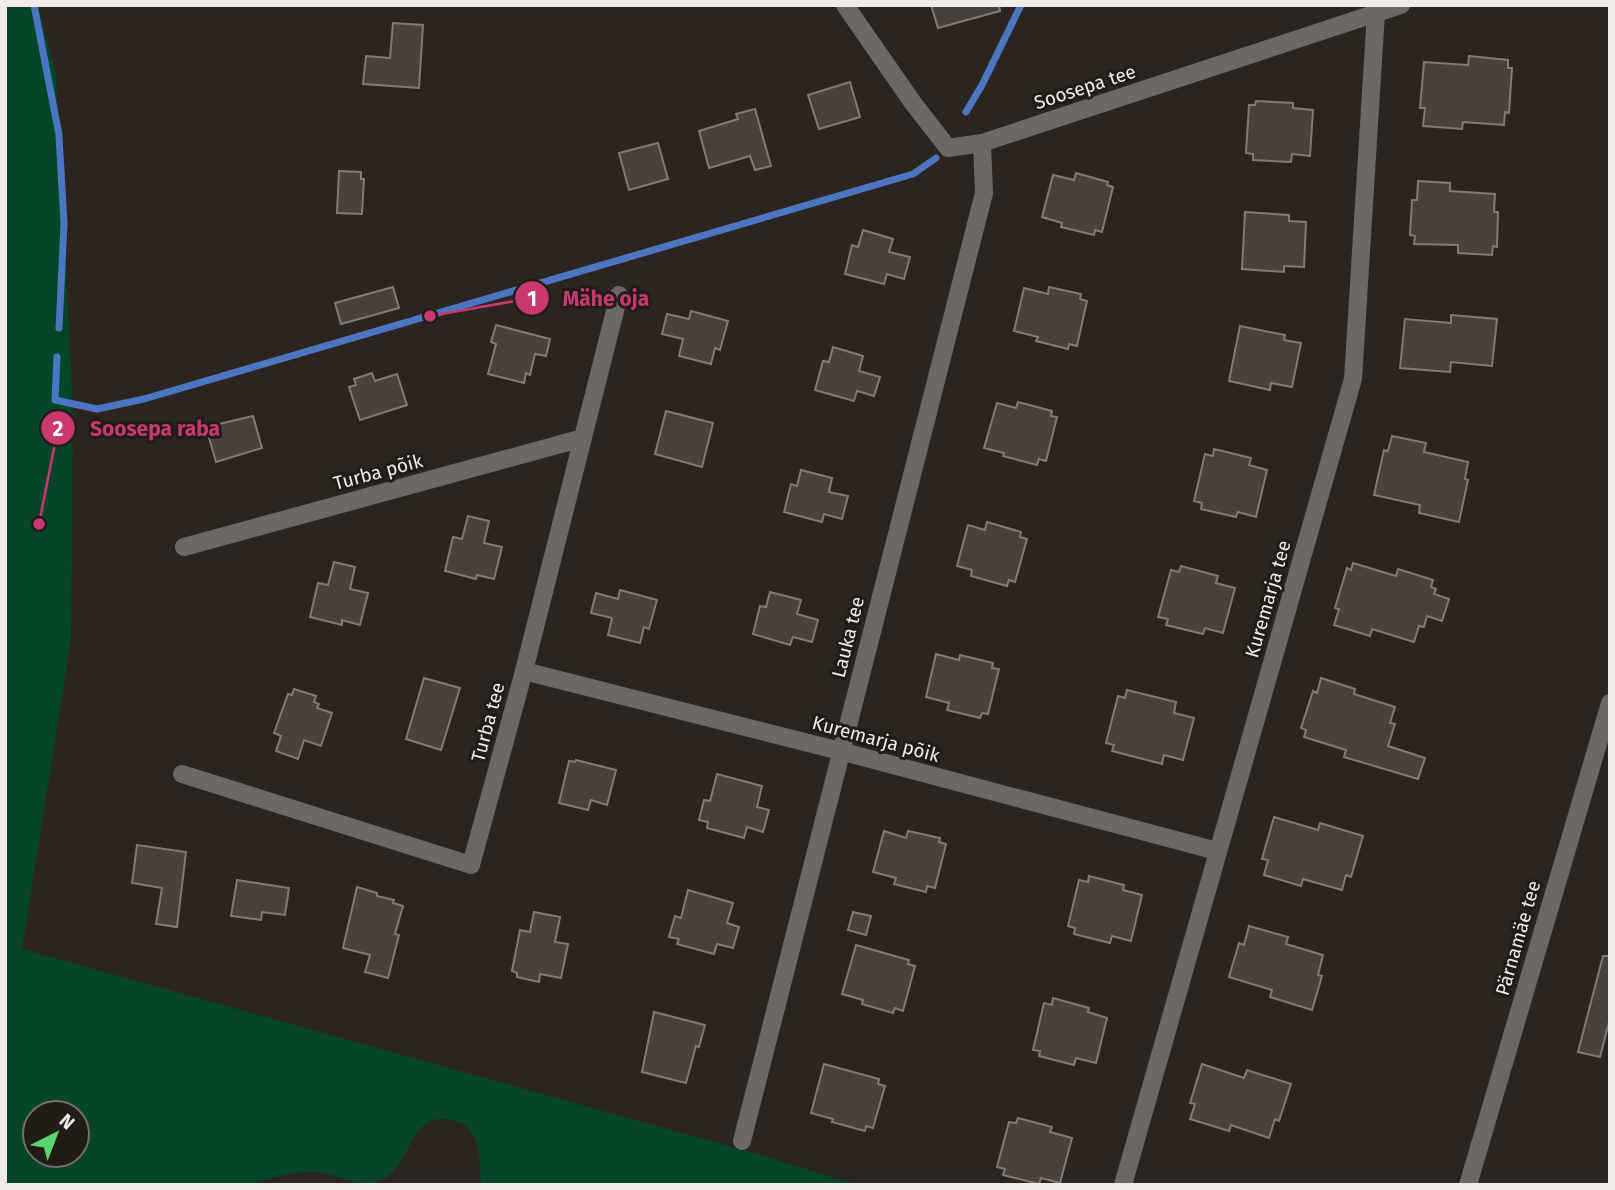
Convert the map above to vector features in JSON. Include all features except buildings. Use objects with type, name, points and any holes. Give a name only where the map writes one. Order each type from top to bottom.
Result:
[{"type":"street","name":"Soosepa tee","points":[[845,5],[948,148],[982,143],[1401,5]]},
{"type":"street","name":"Kuremarja tee","points":[[1123,1185],[1353,379],[1376,13]]},
{"type":"street","name":"Lauka tee","points":[[742,1141],[984,193],[982,143]]},
{"type":"street","name":"Turba tee","points":[[182,774],[471,865],[524,671],[619,295]]},
{"type":"street","name":"Turba põik","points":[[184,547],[583,438]]},
{"type":"street","name":"Kuremarja põik","points":[[524,671],[1217,851]]},
{"type":"street","name":"Pärnamäe tee","points":[[1468,1185],[1610,703]]},
{"type":"green space","points":[[5,5],[38,5],[56,75],[73,408],[71,640],[22,949],[757,1154],[859,1185],[481,1185],[475,1138],[464,1125],[439,1119],[427,1123],[418,1131],[397,1167],[388,1177],[375,1183],[304,1172],[249,1185],[5,1185]]},
{"type":"waterway","points":[[34,5],[59,135],[64,224],[59,328]]},
{"type":"waterway","points":[[966,112],[1021,5]]},
{"type":"waterway","points":[[57,357],[55,400],[97,409],[144,399],[913,174],[936,158]]},
{"type":"place","name":"Mähe oja","points":[[430,316]]},
{"type":"place","name":"Soosepa raba","points":[[39,524]]}]
